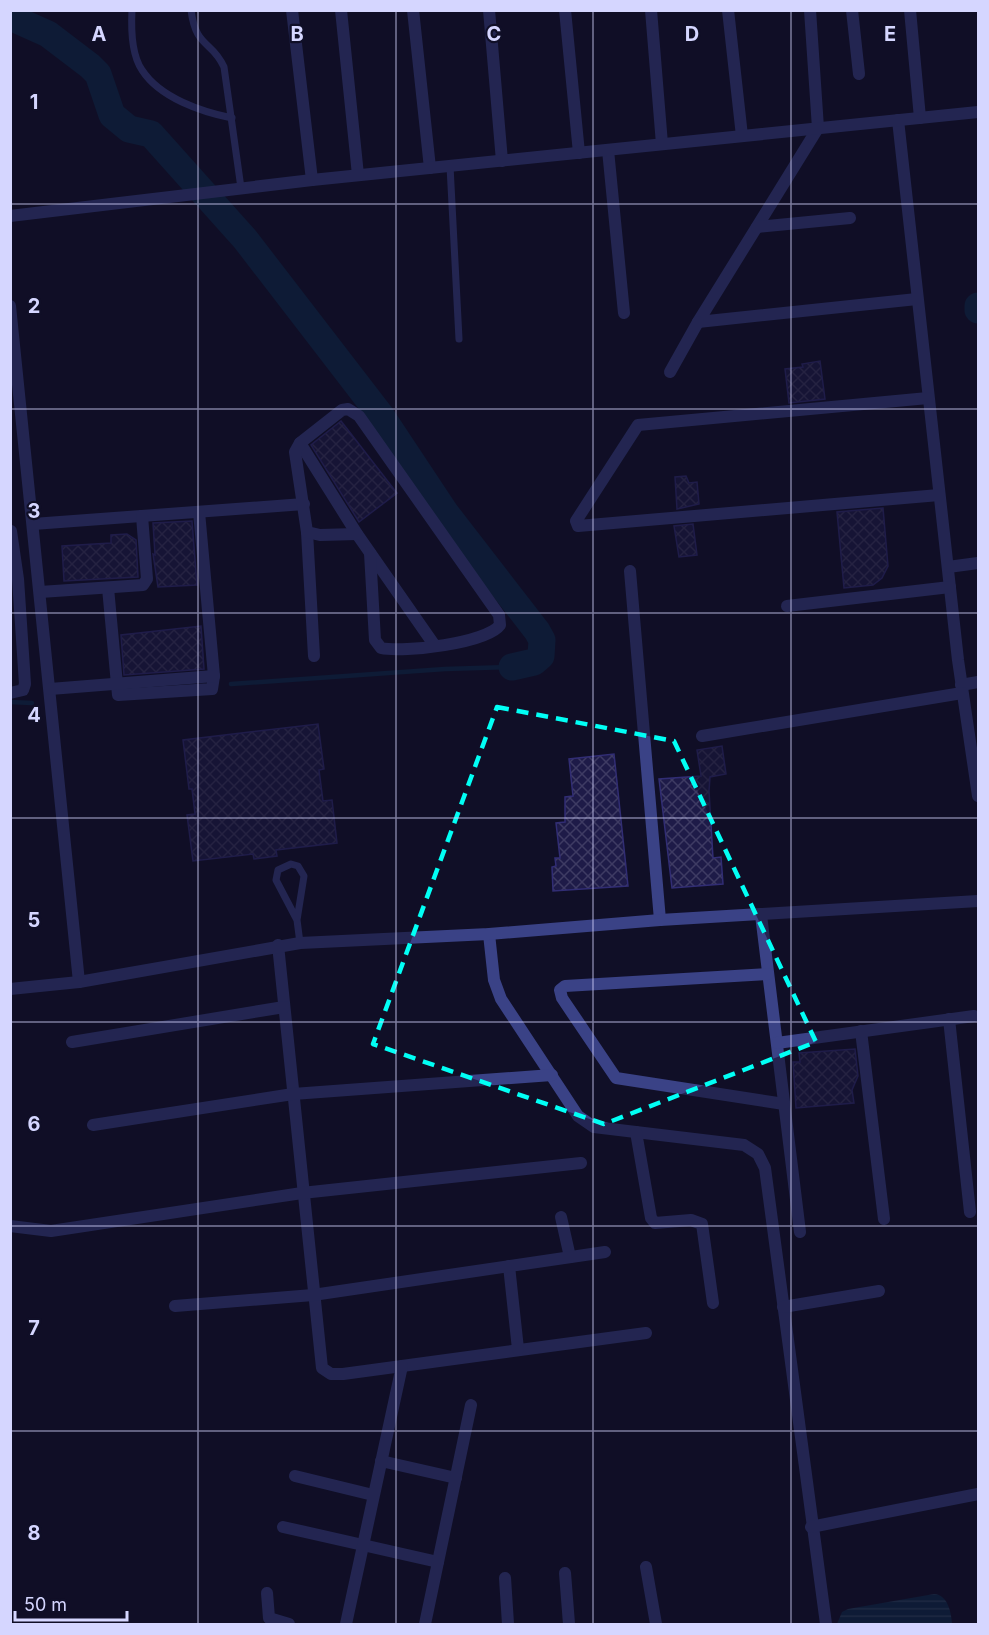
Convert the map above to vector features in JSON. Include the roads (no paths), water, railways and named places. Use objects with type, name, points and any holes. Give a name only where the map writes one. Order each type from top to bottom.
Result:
[{"type":"street","points":[[292,10],[312,180]]},
{"type":"street","points":[[341,10],[358,175]]},
{"type":"street","points":[[413,10],[430,168]]},
{"type":"street","points":[[489,10],[502,160]]},
{"type":"street","points":[[565,10],[579,153]]},
{"type":"street","points":[[651,10],[662,144]]},
{"type":"street","points":[[728,10],[742,136]]},
{"type":"street","points":[[670,372],[698,322],[818,128],[810,10]]},
{"type":"street","points":[[852,10],[859,74]]},
{"type":"street","points":[[910,10],[920,118]]},
{"type":"street","points":[[10,216],[358,175],[978,112]]},
{"type":"street","points":[[898,120],[939,495],[962,689],[978,796]]},
{"type":"street","points":[[608,150],[624,313]]},
{"type":"street","points":[[757,227],[850,218]]},
{"type":"street","points":[[698,322],[917,299]]},
{"type":"street","points":[[10,306],[79,982]]},
{"type":"street","points":[[928,398],[638,425],[577,518],[576,523],[578,526],[939,495]]},
{"type":"street","points":[[314,656],[307,532],[295,452],[300,443],[342,410],[354,411],[499,615],[500,625],[495,631],[435,646],[386,649],[376,644],[370,553]]},
{"type":"street","points":[[300,443],[357,534],[435,646]]},
{"type":"street","points":[[33,524],[304,504]]},
{"type":"street","points":[[50,689],[214,676],[199,512]]},
{"type":"street","points":[[40,592],[143,585],[147,579],[142,516]]},
{"type":"street","points":[[10,693],[22,690],[25,684],[11,531]]},
{"type":"street","points":[[307,532],[320,535],[357,534]]},
{"type":"street","points":[[948,567],[978,563]]},
{"type":"street","points":[[630,572],[660,920]]},
{"type":"street","points":[[787,606],[950,587]]},
{"type":"street","points":[[108,588],[116,683]]},
{"type":"street","points":[[19,611],[42,609]]},
{"type":"street","points":[[702,736],[962,689],[978,682]]},
{"type":"street","points":[[10,989],[79,982],[278,945],[489,934],[660,920],[978,901]]},
{"type":"street","points":[[761,915],[800,1232]]},
{"type":"street","points":[[489,934],[494,980],[501,999],[585,1123],[594,1127],[744,1145],[758,1154],[765,1168],[811,1527],[826,1624]]},
{"type":"street","points":[[278,945],[322,1368],[331,1374],[343,1374],[646,1333]]},
{"type":"street","points":[[768,974],[565,986],[560,990],[562,998],[616,1078],[784,1104]]},
{"type":"street","points":[[72,1042],[284,1007]]},
{"type":"street","points":[[777,1043],[974,1016]]},
{"type":"street","points":[[949,1019],[970,1212]]},
{"type":"street","points":[[861,1031],[884,1220]]},
{"type":"street","points":[[93,1125],[293,1094],[552,1074]]},
{"type":"street","points":[[636,1132],[651,1218],[655,1222],[691,1221],[702,1224],[712,1303]]},
{"type":"street","points":[[10,1226],[51,1231],[303,1193],[580,1163]]},
{"type":"street","points":[[561,1217],[570,1257]]},
{"type":"street","points":[[174,1306],[313,1295],[605,1252]]},
{"type":"street","points":[[509,1266],[518,1349]]},
{"type":"street","points":[[783,1307],[879,1291]]},
{"type":"street","points":[[346,1624],[402,1366]]},
{"type":"street","points":[[425,1624],[471,1405]]},
{"type":"street","points":[[381,1461],[456,1478]]},
{"type":"street","points":[[296,1476],[373,1495]]},
{"type":"street","points":[[811,1527],[978,1494]]},
{"type":"street","points":[[283,1527],[438,1562]]},
{"type":"street","points":[[646,1567],[656,1624]]},
{"type":"street","points":[[566,1573],[569,1624]]},
{"type":"street","points":[[505,1578],[508,1624]]},
{"type":"street","points":[[267,1593],[269,1618],[289,1624]]},
{"type":"lane","points":[[132,10],[135,50],[142,70],[158,86],[183,102],[202,111],[232,118]]},
{"type":"lane","points":[[190,10],[193,27],[199,40],[219,57],[224,67],[241,188]]},
{"type":"lane","points":[[450,166],[459,339]]},
{"type":"lane","points":[[297,920],[276,880],[278,870],[291,864],[298,866],[304,876],[297,920],[300,943]]},
{"type":"water","points":[[934,1594],[943,1597],[946,1601],[950,1609],[952,1624],[837,1624],[842,1612],[848,1609]]},
{"type":"waterway","points":[[10,17],[48,34],[90,66],[98,74],[112,115],[129,129],[151,134],[245,239],[382,417],[445,512],[537,631],[542,640],[541,656],[534,662],[512,667]]},
{"type":"waterway","points":[[231,684],[445,669],[512,667]]},
{"type":"waterway","points":[[10,702],[32,703]]}]
